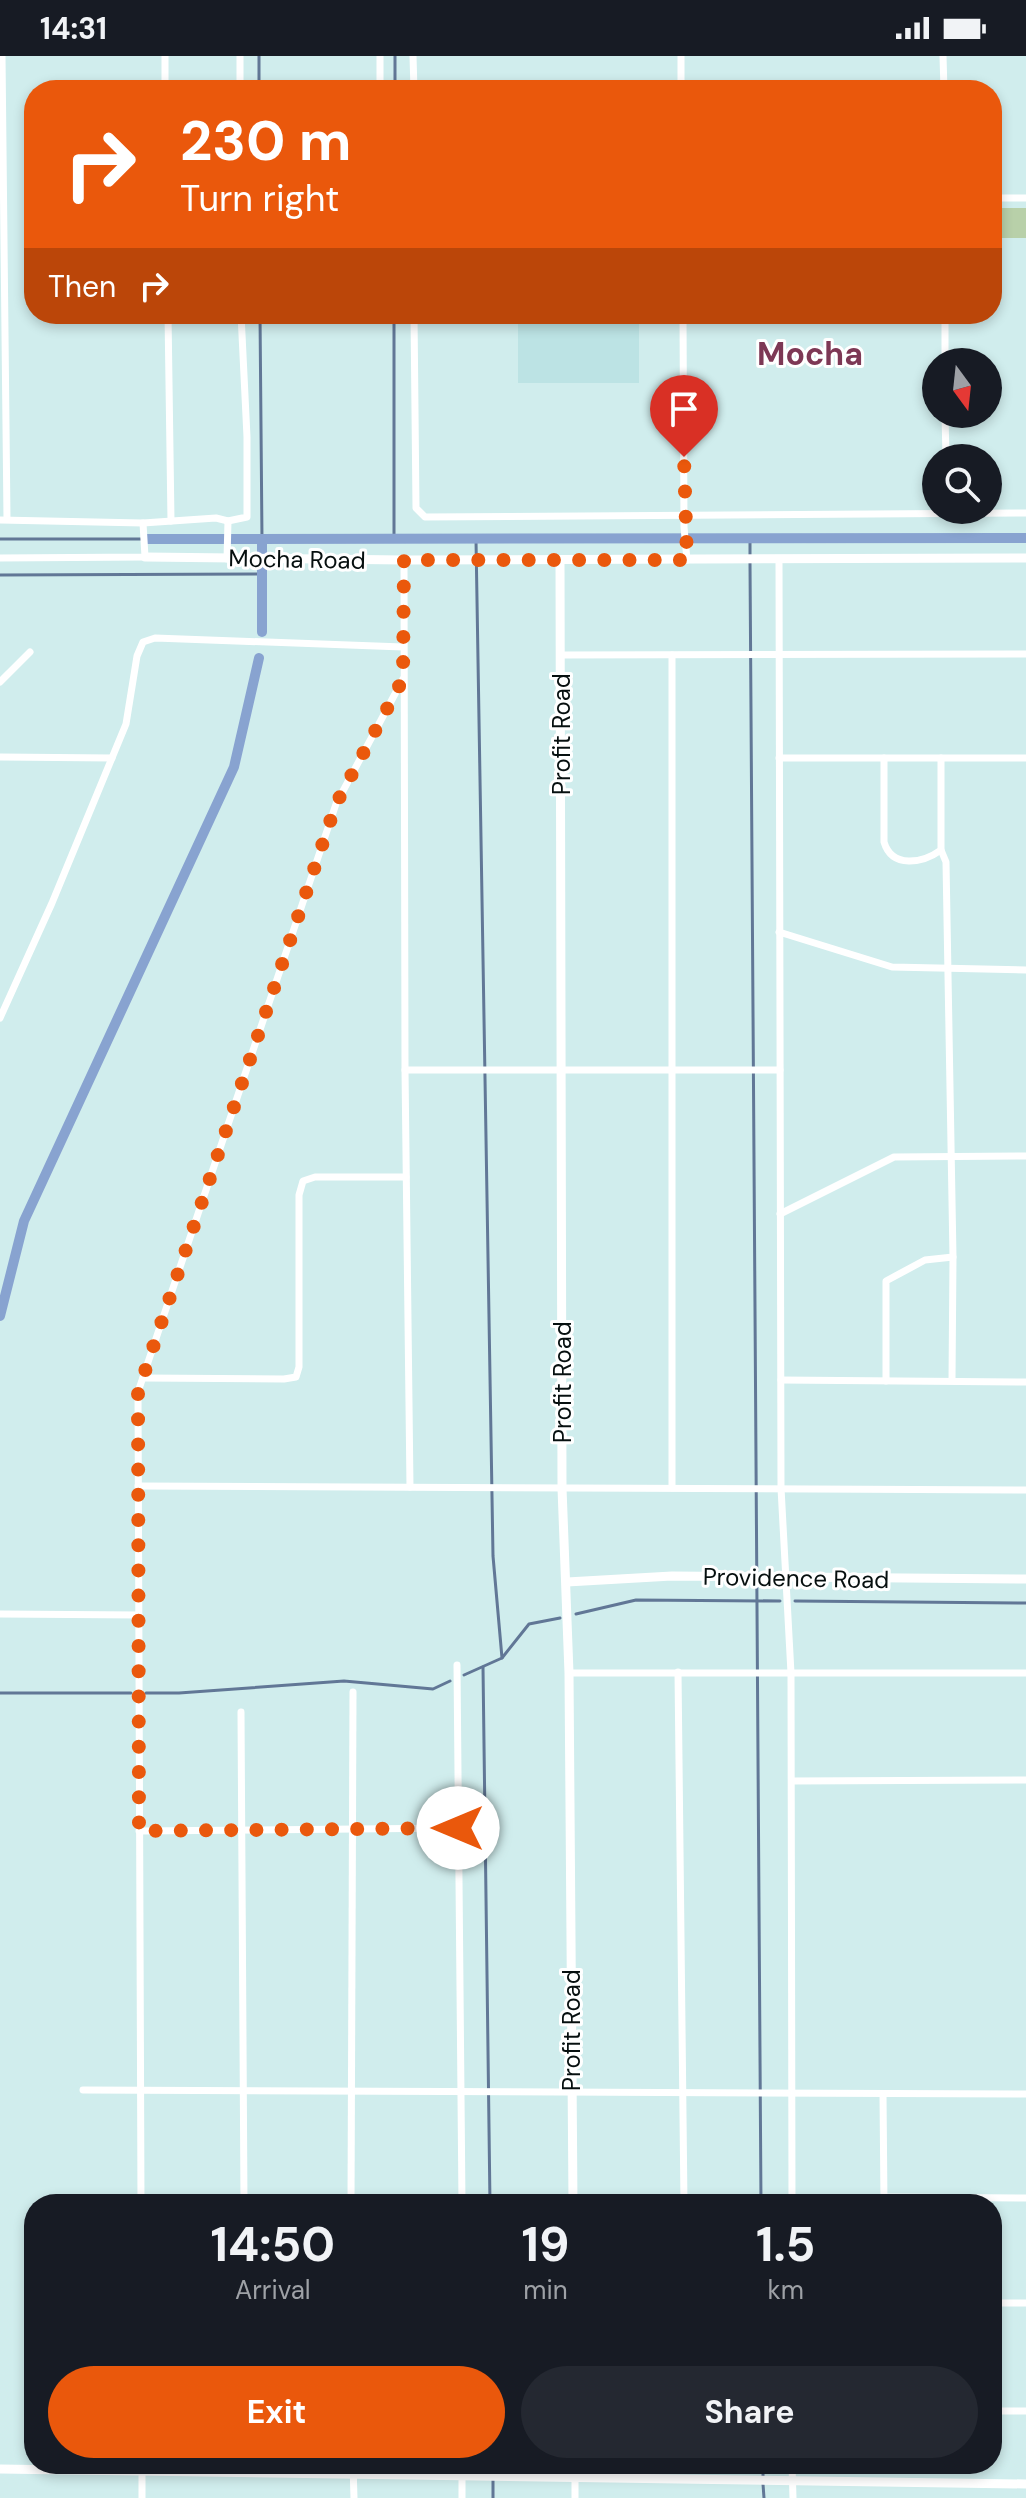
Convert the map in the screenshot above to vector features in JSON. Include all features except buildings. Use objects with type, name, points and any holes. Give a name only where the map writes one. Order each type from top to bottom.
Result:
[{"type":"street","points":[[2,56],[3,520],[143,523],[216,518],[228,521],[247,517],[241,324]]},
{"type":"street","points":[[165,56],[165,80]]},
{"type":"street","points":[[240,56],[240,80]]},
{"type":"street","points":[[380,56],[380,80]]},
{"type":"street","points":[[413,56],[414,80]]},
{"type":"street","points":[[681,56],[681,80]]},
{"type":"street","points":[[943,56],[944,80]]},
{"type":"street","points":[[1002,198],[1026,198]]},
{"type":"street","points":[[168,324],[171,521]]},
{"type":"street","points":[[414,324],[416,508],[425,517],[922,512]]},
{"type":"street","points":[[683,324],[684,527],[687,555]]},
{"type":"street","points":[[945,324],[945,348]]},
{"type":"street","points":[[1002,513],[1026,513]]},
{"type":"street","points":[[226,555],[228,521]]},
{"type":"street","points":[[143,523],[145,557]]},
{"type":"street","name":"Mocha Road","points":[[0,558],[226,555],[404,560],[560,560],[687,555],[779,560],[1026,558]]},
{"type":"street","points":[[404,560],[410,1487]]},
{"type":"street","name":"Profit Road","points":[[560,560],[562,1488],[569,1673],[573,2194]]},
{"type":"street","points":[[779,560],[781,1488],[791,1673],[792,2194]]},
{"type":"street","points":[[0,1018],[4,1000],[52,903],[126,724],[140,646],[149,639],[186,638],[403,647]]},
{"type":"street","points":[[0,682],[30,652]]},
{"type":"street","points":[[561,655],[1026,654]]},
{"type":"street","points":[[672,655],[672,1488]]},
{"type":"street","points":[[141,2194],[138,1392],[336,804],[403,679]]},
{"type":"street","points":[[0,757],[112,758]]},
{"type":"street","points":[[779,758],[1026,758]]},
{"type":"street","points":[[884,758],[886,851],[895,858],[913,862],[928,859],[941,850]]},
{"type":"street","points":[[941,758],[941,850],[946,862],[948,970],[952,1380]]},
{"type":"street","points":[[779,932],[892,967],[1026,970]]},
{"type":"street","points":[[405,1070],[780,1070]]},
{"type":"street","points":[[780,1214],[894,1157],[1026,1156]]},
{"type":"street","points":[[143,1378],[296,1377],[299,1367],[299,1195],[303,1181],[315,1177],[406,1177]]},
{"type":"street","points":[[886,1381],[886,1281],[925,1260],[953,1257]]},
{"type":"street","points":[[781,1380],[1026,1382]]},
{"type":"street","points":[[138,1486],[1026,1490]]},
{"type":"street","name":"Providence Road","points":[[567,1582],[672,1576],[1026,1579]]},
{"type":"street","points":[[0,1614],[139,1615]]},
{"type":"street","points":[[457,1665],[462,2194]]},
{"type":"street","points":[[678,1672],[684,2194]]},
{"type":"street","points":[[569,1673],[1026,1673]]},
{"type":"street","points":[[351,2194],[353,1692]]},
{"type":"street","points":[[241,1712],[244,2194]]},
{"type":"street","points":[[792,1781],[1026,1780]]},
{"type":"street","points":[[139,1831],[458,1828]]},
{"type":"street","points":[[83,2090],[1026,2094]]},
{"type":"street","points":[[883,2094],[884,2194]]},
{"type":"street","points":[[1002,2199],[1026,2198]]},
{"type":"street","points":[[1002,2303],[1026,2303]]},
{"type":"street","points":[[1002,2411],[1026,2411]]},
{"type":"street","points":[[0,2469],[24,2469]]},
{"type":"street","points":[[142,2474],[142,2498]]},
{"type":"street","points":[[353,2474],[354,2498]]},
{"type":"street","points":[[444,2474],[1026,2484]]},
{"type":"street","points":[[792,2474],[793,2498]]},
{"type":"street","points":[[462,2475],[462,2498]]},
{"type":"street","points":[[575,2477],[575,2498]]},
{"type":"shaded area","points":[[518,324],[639,324],[639,383],[518,383]]},
{"type":"green space","points":[[1002,208],[1026,208],[1026,238],[1002,238]]},
{"type":"waterway","points":[[259,56],[259,80]]},
{"type":"waterway","points":[[395,56],[395,80]]},
{"type":"waterway","points":[[260,324],[262,540]]},
{"type":"waterway","points":[[394,324],[394,540]]},
{"type":"waterway","points":[[147,539],[1026,538]]},
{"type":"waterway","points":[[0,539],[141,539]]},
{"type":"waterway","points":[[750,539],[750,556]]},
{"type":"waterway","points":[[262,540],[262,552]]},
{"type":"waterway","points":[[476,540],[493,1556],[502,1658]]},
{"type":"waterway","points":[[750,563],[761,2194]]},
{"type":"waterway","points":[[262,567],[262,632]]},
{"type":"waterway","points":[[0,575],[263,574]]},
{"type":"waterway","points":[[0,1316],[24,1221],[234,767],[259,658]]},
{"type":"waterway","points":[[576,1614],[636,1600],[780,1601]]},
{"type":"waterway","points":[[795,1601],[1026,1603]]},
{"type":"waterway","points":[[464,1675],[502,1658],[529,1624],[560,1618]]},
{"type":"waterway","points":[[483,1667],[490,2194]]},
{"type":"waterway","points":[[146,1693],[344,1681],[433,1689],[450,1681]]},
{"type":"waterway","points":[[0,1693],[131,1693]]},
{"type":"waterway","points":[[493,2474],[493,2498]]},
{"type":"waterway","points":[[763,2484],[764,2498]]},
{"type":"district","name":"Mocha","points":[[810,354]]},
{"type":"route","points":[[458,1828],[139,1831],[138,1392],[336,804],[403,679],[404,560],[687,560],[684,457]]}]
